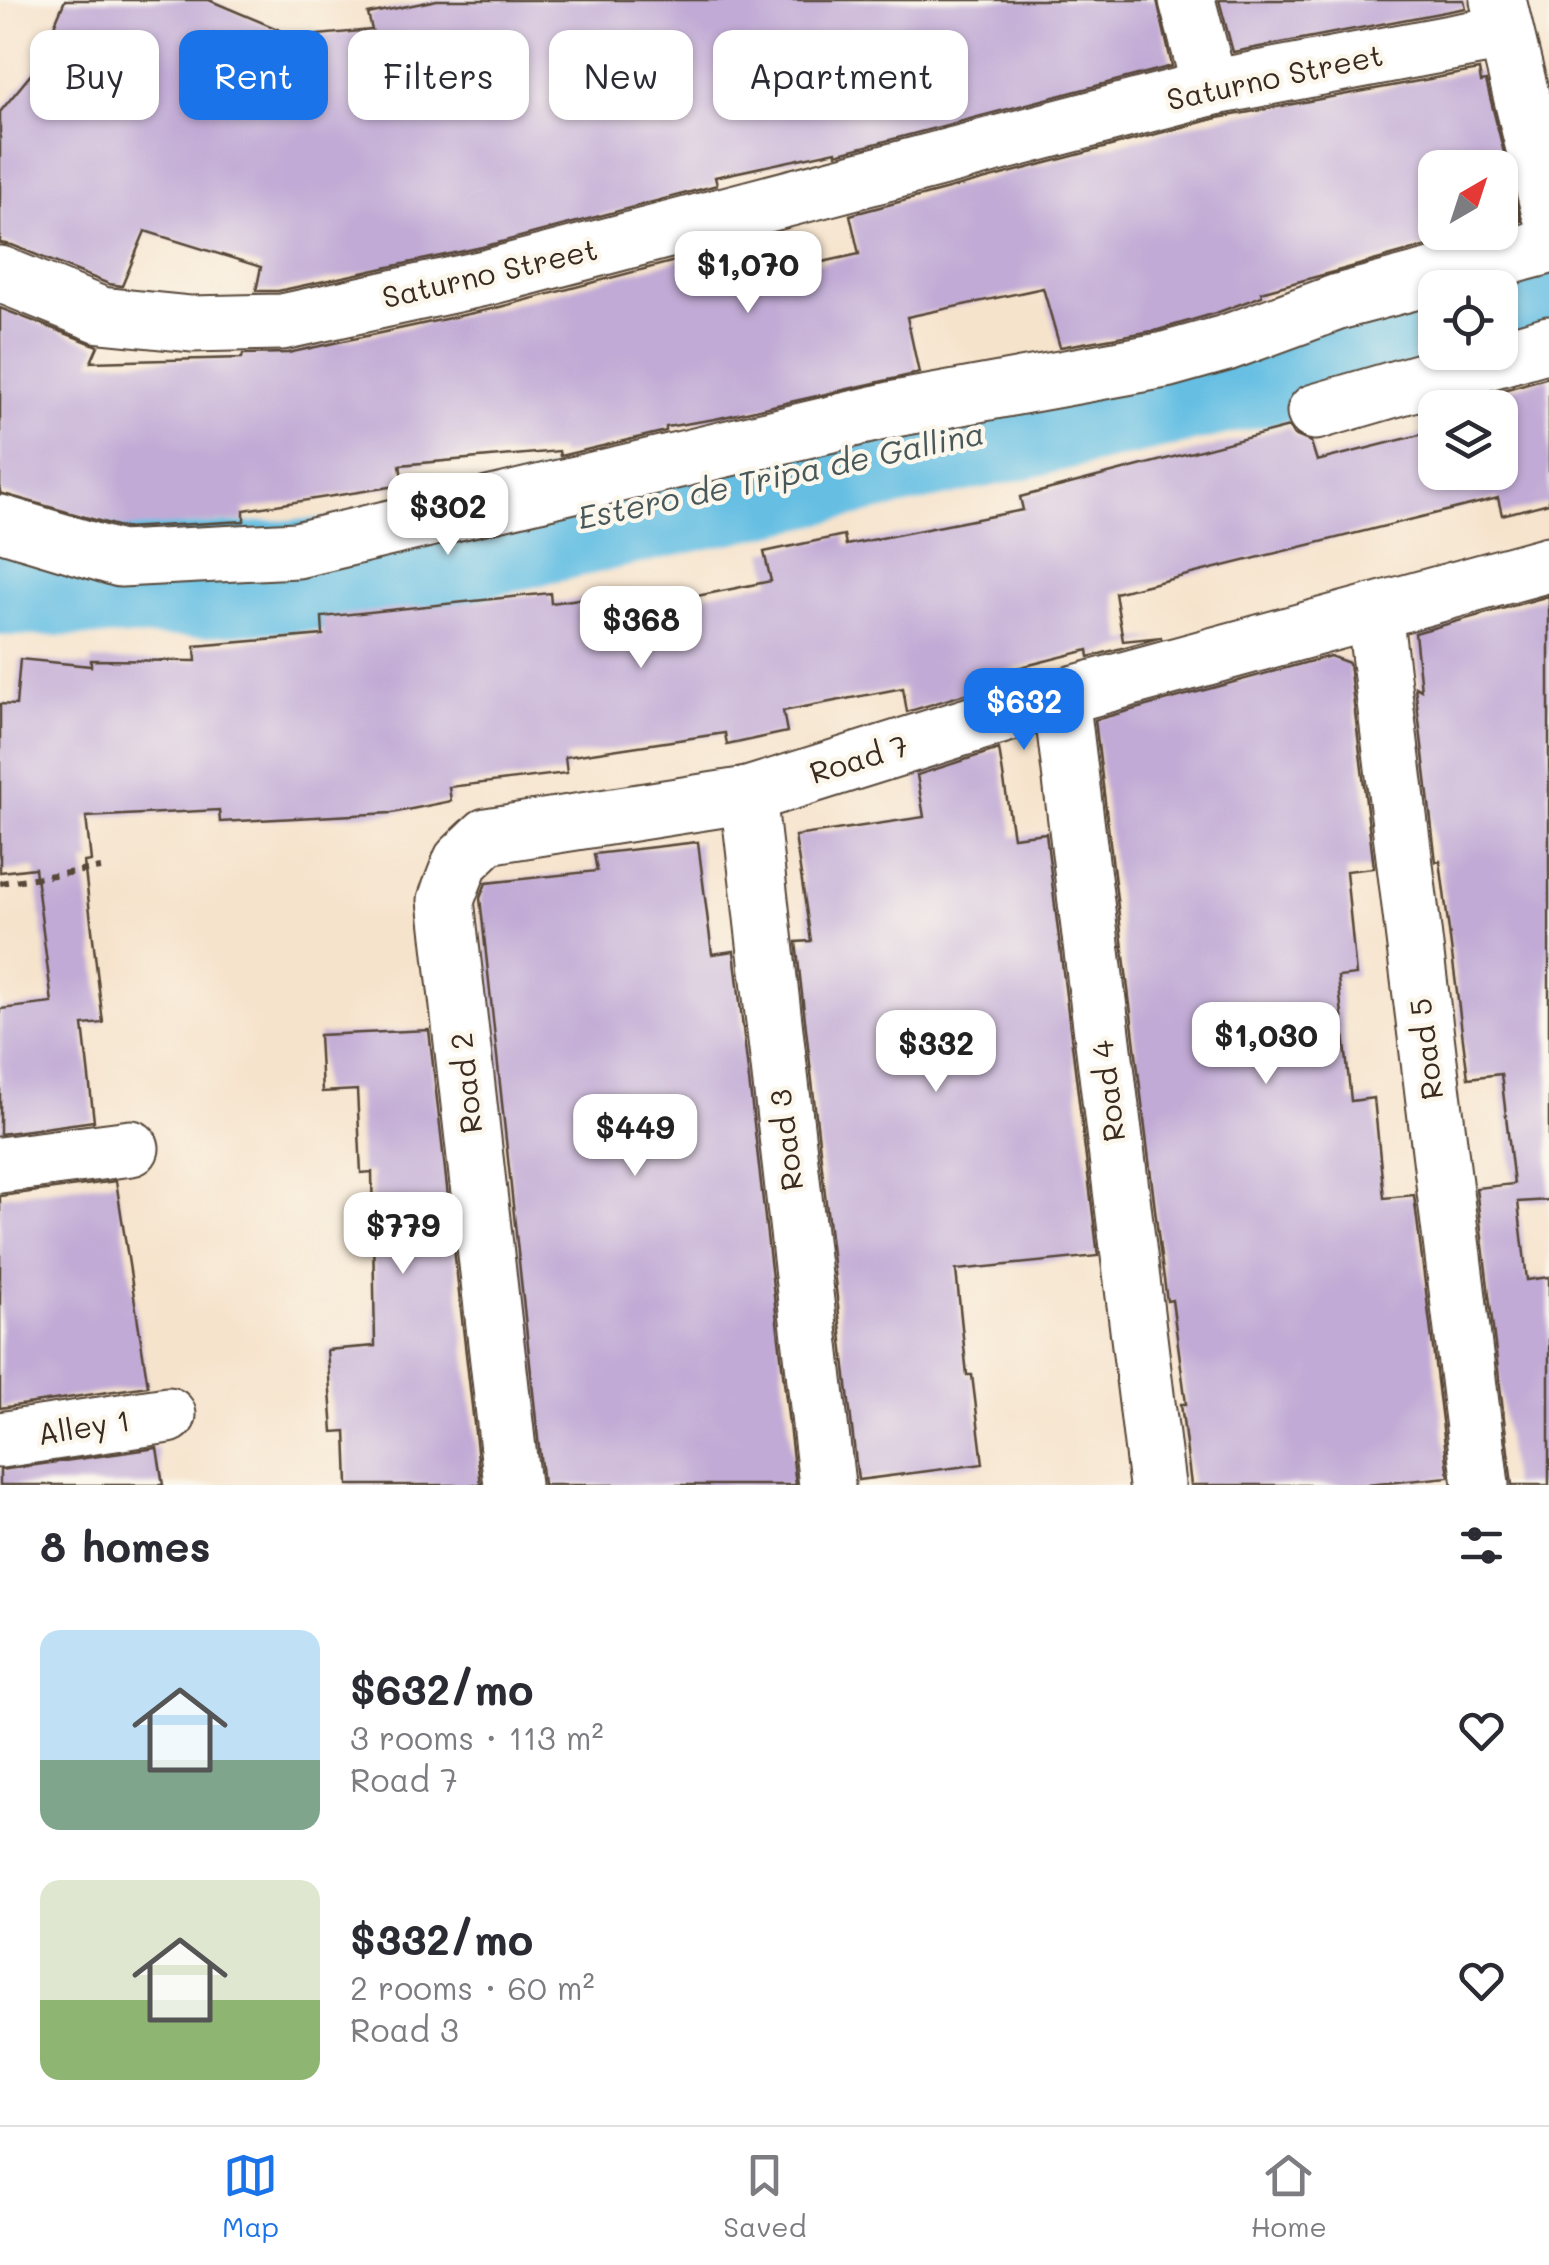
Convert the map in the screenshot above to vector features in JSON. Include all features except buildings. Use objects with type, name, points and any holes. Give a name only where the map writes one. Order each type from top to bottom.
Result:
[{"type":"street","points":[[1187,0],[1210,88]]},
{"type":"street","points":[[1501,16],[1549,210]]},
{"type":"street","name":"Saturno Street","points":[[0,274],[102,315],[191,324],[282,322],[490,277],[1210,88],[1501,16]]},
{"type":"street","points":[[0,523],[120,559],[297,550],[895,409],[1165,360],[1226,343],[1338,302],[1549,246]]},
{"type":"street","points":[[1314,412],[1549,344]]},
{"type":"street","name":"Road 7","points":[[460,861],[487,836],[748,794],[1061,697],[1549,564]]},
{"type":"street","name":"Road 5","points":[[1374,612],[1481,1485]]},
{"type":"street","name":"Road 4","points":[[1061,697],[1157,1485]]},
{"type":"street","name":"Road 3","points":[[748,794],[828,1485]]},
{"type":"street","name":"Road 2","points":[[460,861],[446,900],[512,1485]]},
{"type":"street","points":[[0,1165],[132,1148]]},
{"type":"street","name":"Alley 1","points":[[0,1440],[168,1415]]},
{"type":"path","points":[[0,882],[101,868]]},
{"type":"waterway","name":"Estero de Tripa de Gallina","points":[[1518,293],[1549,283]]},
{"type":"waterway","name":"Estero de Tripa de Gallina","points":[[0,576],[8,580],[190,581],[333,574],[1325,356],[1418,326]]}]
